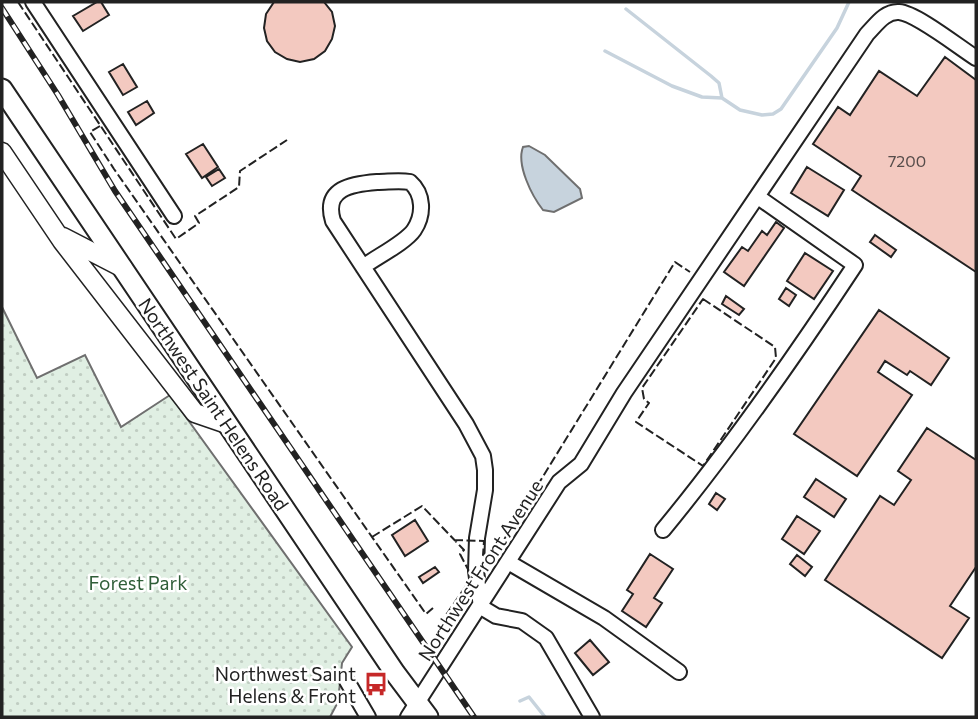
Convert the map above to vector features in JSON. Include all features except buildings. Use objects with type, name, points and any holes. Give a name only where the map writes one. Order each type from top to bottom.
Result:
[{"type":"highway","name":"Northwest Saint Helens Road","points":[[2,89],[418,713]]},
{"type":"main road","points":[[2,152],[57,234],[195,413],[227,424]]},
{"type":"main road","points":[[57,234],[123,268]]},
{"type":"lane","points":[[33,2],[174,216]]},
{"type":"lane","name":"Northwest Front Avenue","points":[[418,713],[559,482],[581,464],[624,393],[867,34],[880,19],[899,12],[912,16],[976,58]]},
{"type":"lane","points":[[363,267],[414,230],[421,204],[418,191],[410,183],[361,183],[350,186],[335,195],[330,212],[333,221],[363,267],[466,424],[483,456],[485,490],[475,570],[481,607],[496,616],[522,621],[546,638],[592,717]]},
{"type":"lane","points":[[663,530],[708,475],[782,375],[855,265],[758,197]]},
{"type":"lane","points":[[508,562],[604,618],[679,672]]},
{"type":"lane","points":[[347,681],[368,717]]},
{"type":"green space","name":"Forest Park","points":[[2,307],[37,378],[85,355],[121,427],[170,395],[352,647],[342,663],[338,702],[330,717],[2,717]]},
{"type":"shaded area","points":[[529,146],[545,155],[580,189],[582,198],[554,212],[543,210],[523,171],[521,154],[523,147]]},
{"type":"waterway","points":[[605,51],[672,86],[702,97],[722,98],[740,110],[762,115],[773,114],[781,109],[837,28],[849,2]]},
{"type":"waterway","points":[[626,9],[719,83],[722,98]]},
{"type":"waterway","points":[[520,701],[529,697],[545,717]]},
{"type":"railway","points":[[2,8],[115,191],[474,717]]},
{"type":"fence","points":[[18,2],[176,239],[199,223],[195,216],[239,187],[240,171],[287,140]]},
{"type":"fence","points":[[100,126],[90,132],[114,169],[426,614],[433,608]]},
{"type":"fence","points":[[454,540],[484,541],[483,555],[494,556],[675,262],[690,272]]},
{"type":"fence","points":[[703,299],[775,347],[776,358],[703,466],[636,422],[649,403],[644,399],[642,388],[703,299]]},
{"type":"fence","points":[[372,537],[422,506],[464,550],[460,554],[472,577],[444,618]]},
{"type":"place","name":"Northwest Saint Helens & Front","points":[[376,684]]}]
